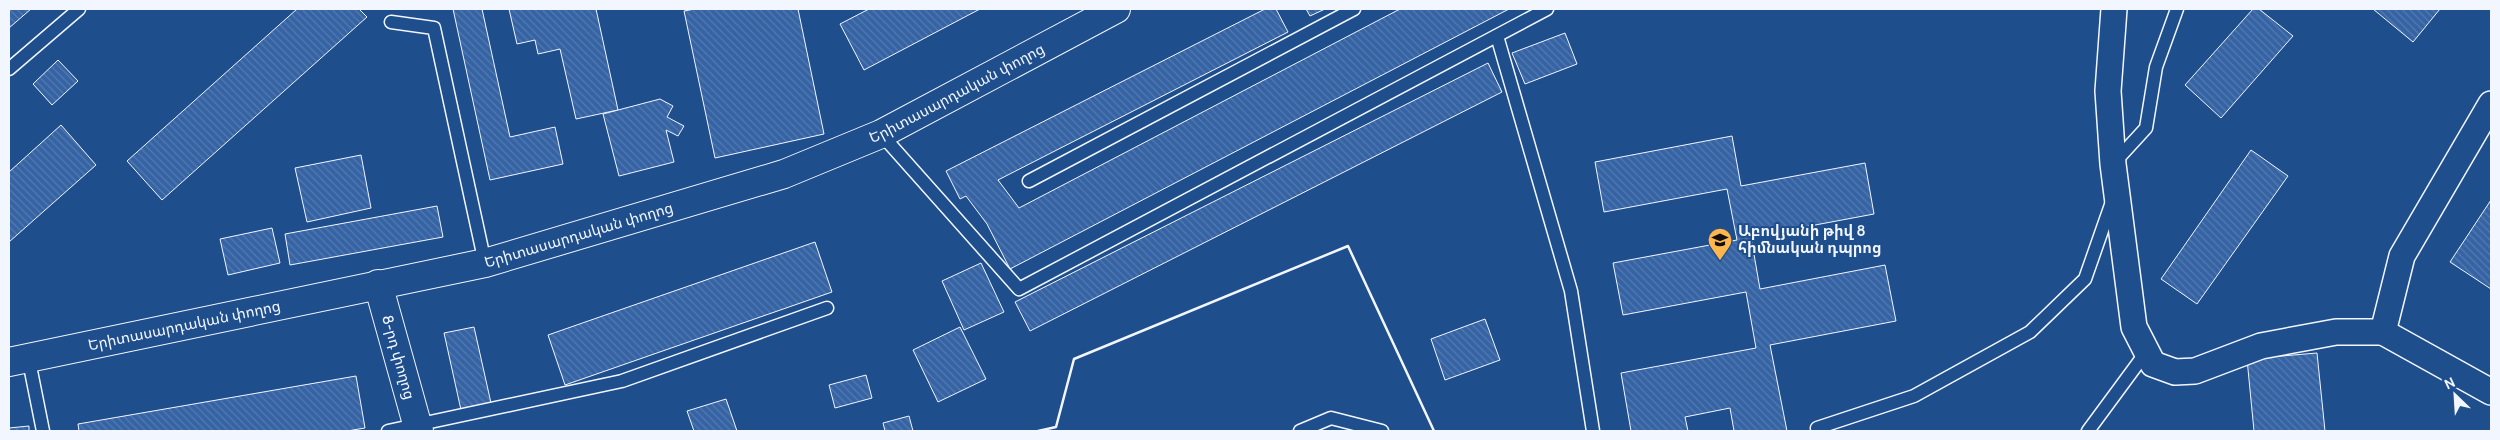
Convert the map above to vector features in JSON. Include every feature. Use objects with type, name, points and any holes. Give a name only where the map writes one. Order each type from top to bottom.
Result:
[{"type":"street","name":"Երիտասարդական փողոց","points":[[18,359],[485,263],[784,174],[881,134],[1116,9]]},
{"type":"street","points":[[2114,9],[2108,91],[2113,164],[2134,327],[2153,364],[2175,372],[2196,371],[2261,346],[2336,332],[2383,332],[2491,392]]},
{"type":"street","points":[[2383,332],[2402,256],[2491,104]]},
{"type":"street","name":"8-րդ փողոց","points":[[378,284],[418,428]]},
{"type":"lane","points":[[9,69],[79,9]]},
{"type":"lane","points":[[1029,181],[1354,9]]},
{"type":"lane","points":[[881,134],[1019,289],[1547,9]]},
{"type":"lane","points":[[2113,164],[2146,128],[2156,67],[2177,9]]},
{"type":"lane","points":[[391,22],[434,28],[485,263]]},
{"type":"lane","points":[[1497,36],[1571,291],[1593,431]]},
{"type":"lane","points":[[1817,428],[1914,396],[2030,332],[2085,279],[2116,190]]},
{"type":"lane","points":[[388,431],[418,428],[622,381],[827,308]]},
{"type":"lane","points":[[2088,431],[2147,351]]},
{"type":"lane","points":[[18,359],[43,431]]},
{"type":"lane","points":[[1300,431],[1331,418],[1382,431]]},
{"type":"building","points":[[9,9],[31,9],[9,28]]},
{"type":"building","points":[[297,9],[359,9],[367,17],[162,200],[127,161]]},
{"type":"building","points":[[453,9],[482,9],[510,137],[555,127],[563,164],[490,180]]},
{"type":"building","points":[[509,9],[596,9],[618,110],[576,119],[560,49],[538,54],[535,40],[517,44]]},
{"type":"building","points":[[695,9],[798,9],[824,134],[715,158],[684,11]]},
{"type":"building","points":[[869,9],[980,9],[864,70],[840,24]]},
{"type":"building","points":[[1265,9],[1276,9],[1288,32],[998,180],[1019,208],[1400,9],[1509,9],[1010,269],[987,224],[966,196],[960,199],[946,171]]},
{"type":"building","points":[[1306,9],[1325,9],[1310,16]]},
{"type":"building","points":[[2253,9],[2259,9],[2293,36],[2221,118],[2185,85]]},
{"type":"building","points":[[2373,9],[2440,9],[2413,42]]},
{"type":"building","points":[[1565,33],[1577,64],[1525,84],[1512,53]]},
{"type":"building","points":[[58,60],[78,81],[52,105],[33,84]]},
{"type":"building","points":[[1488,63],[1502,92],[1030,331],[1015,302]]},
{"type":"building","points":[[660,99],[673,106],[667,117],[684,126],[678,136],[666,130],[674,162],[619,176],[603,114]]},
{"type":"building","points":[[61,125],[96,165],[9,242],[9,172]]},
{"type":"building","points":[[1732,136],[1741,186],[1865,163],[1874,214],[1751,237],[1760,289],[1885,265],[1896,321],[1770,345],[1787,431],[1734,431],[1730,408],[1685,417],[1688,431],[1631,431],[1621,373],[1756,348],[1746,292],[1623,315],[1613,263],[1737,240],[1727,189],[1604,212],[1595,162]]},
{"type":"building","points":[[2251,150],[2288,176],[2197,304],[2161,279]]},
{"type":"building","points":[[361,155],[371,208],[307,222],[295,168]]},
{"type":"building","points":[[2491,200],[2491,289],[2450,262]]},
{"type":"building","points":[[437,206],[443,237],[290,265],[285,234]]},
{"type":"building","points":[[272,228],[280,263],[228,275],[220,239]]},
{"type":"building","points":[[815,242],[832,292],[565,385],[548,335]]},
{"type":"building","points":[[981,263],[1004,312],[964,330],[942,281]]},
{"type":"building","points":[[1485,319],[1500,360],[1445,380],[1431,339]]},
{"type":"building","points":[[474,327],[491,403],[461,410],[444,333]]},
{"type":"building","points":[[960,327],[986,379],[938,402],[913,350]]},
{"type":"building","points":[[2317,353],[2325,431],[2254,431],[2247,359]]},
{"type":"building","points":[[866,375],[872,398],[835,408],[829,385]]},
{"type":"building","points":[[356,376],[365,428],[347,431],[79,431],[78,424]]},
{"type":"building","points":[[726,399],[737,431],[694,431],[687,411]]},
{"type":"building","points":[[909,416],[913,431],[885,431],[883,423]]},
{"type":"building","points":[[29,426],[29,431],[9,431],[9,428]]},
{"type":"wall","points":[[1038,431],[1056,427],[1074,359],[1348,246],[1434,431]]},
{"type":"place","name":"Աբովյանի թիվ 8 հիմնական դպրոց","points":[[1720,261]]}]
